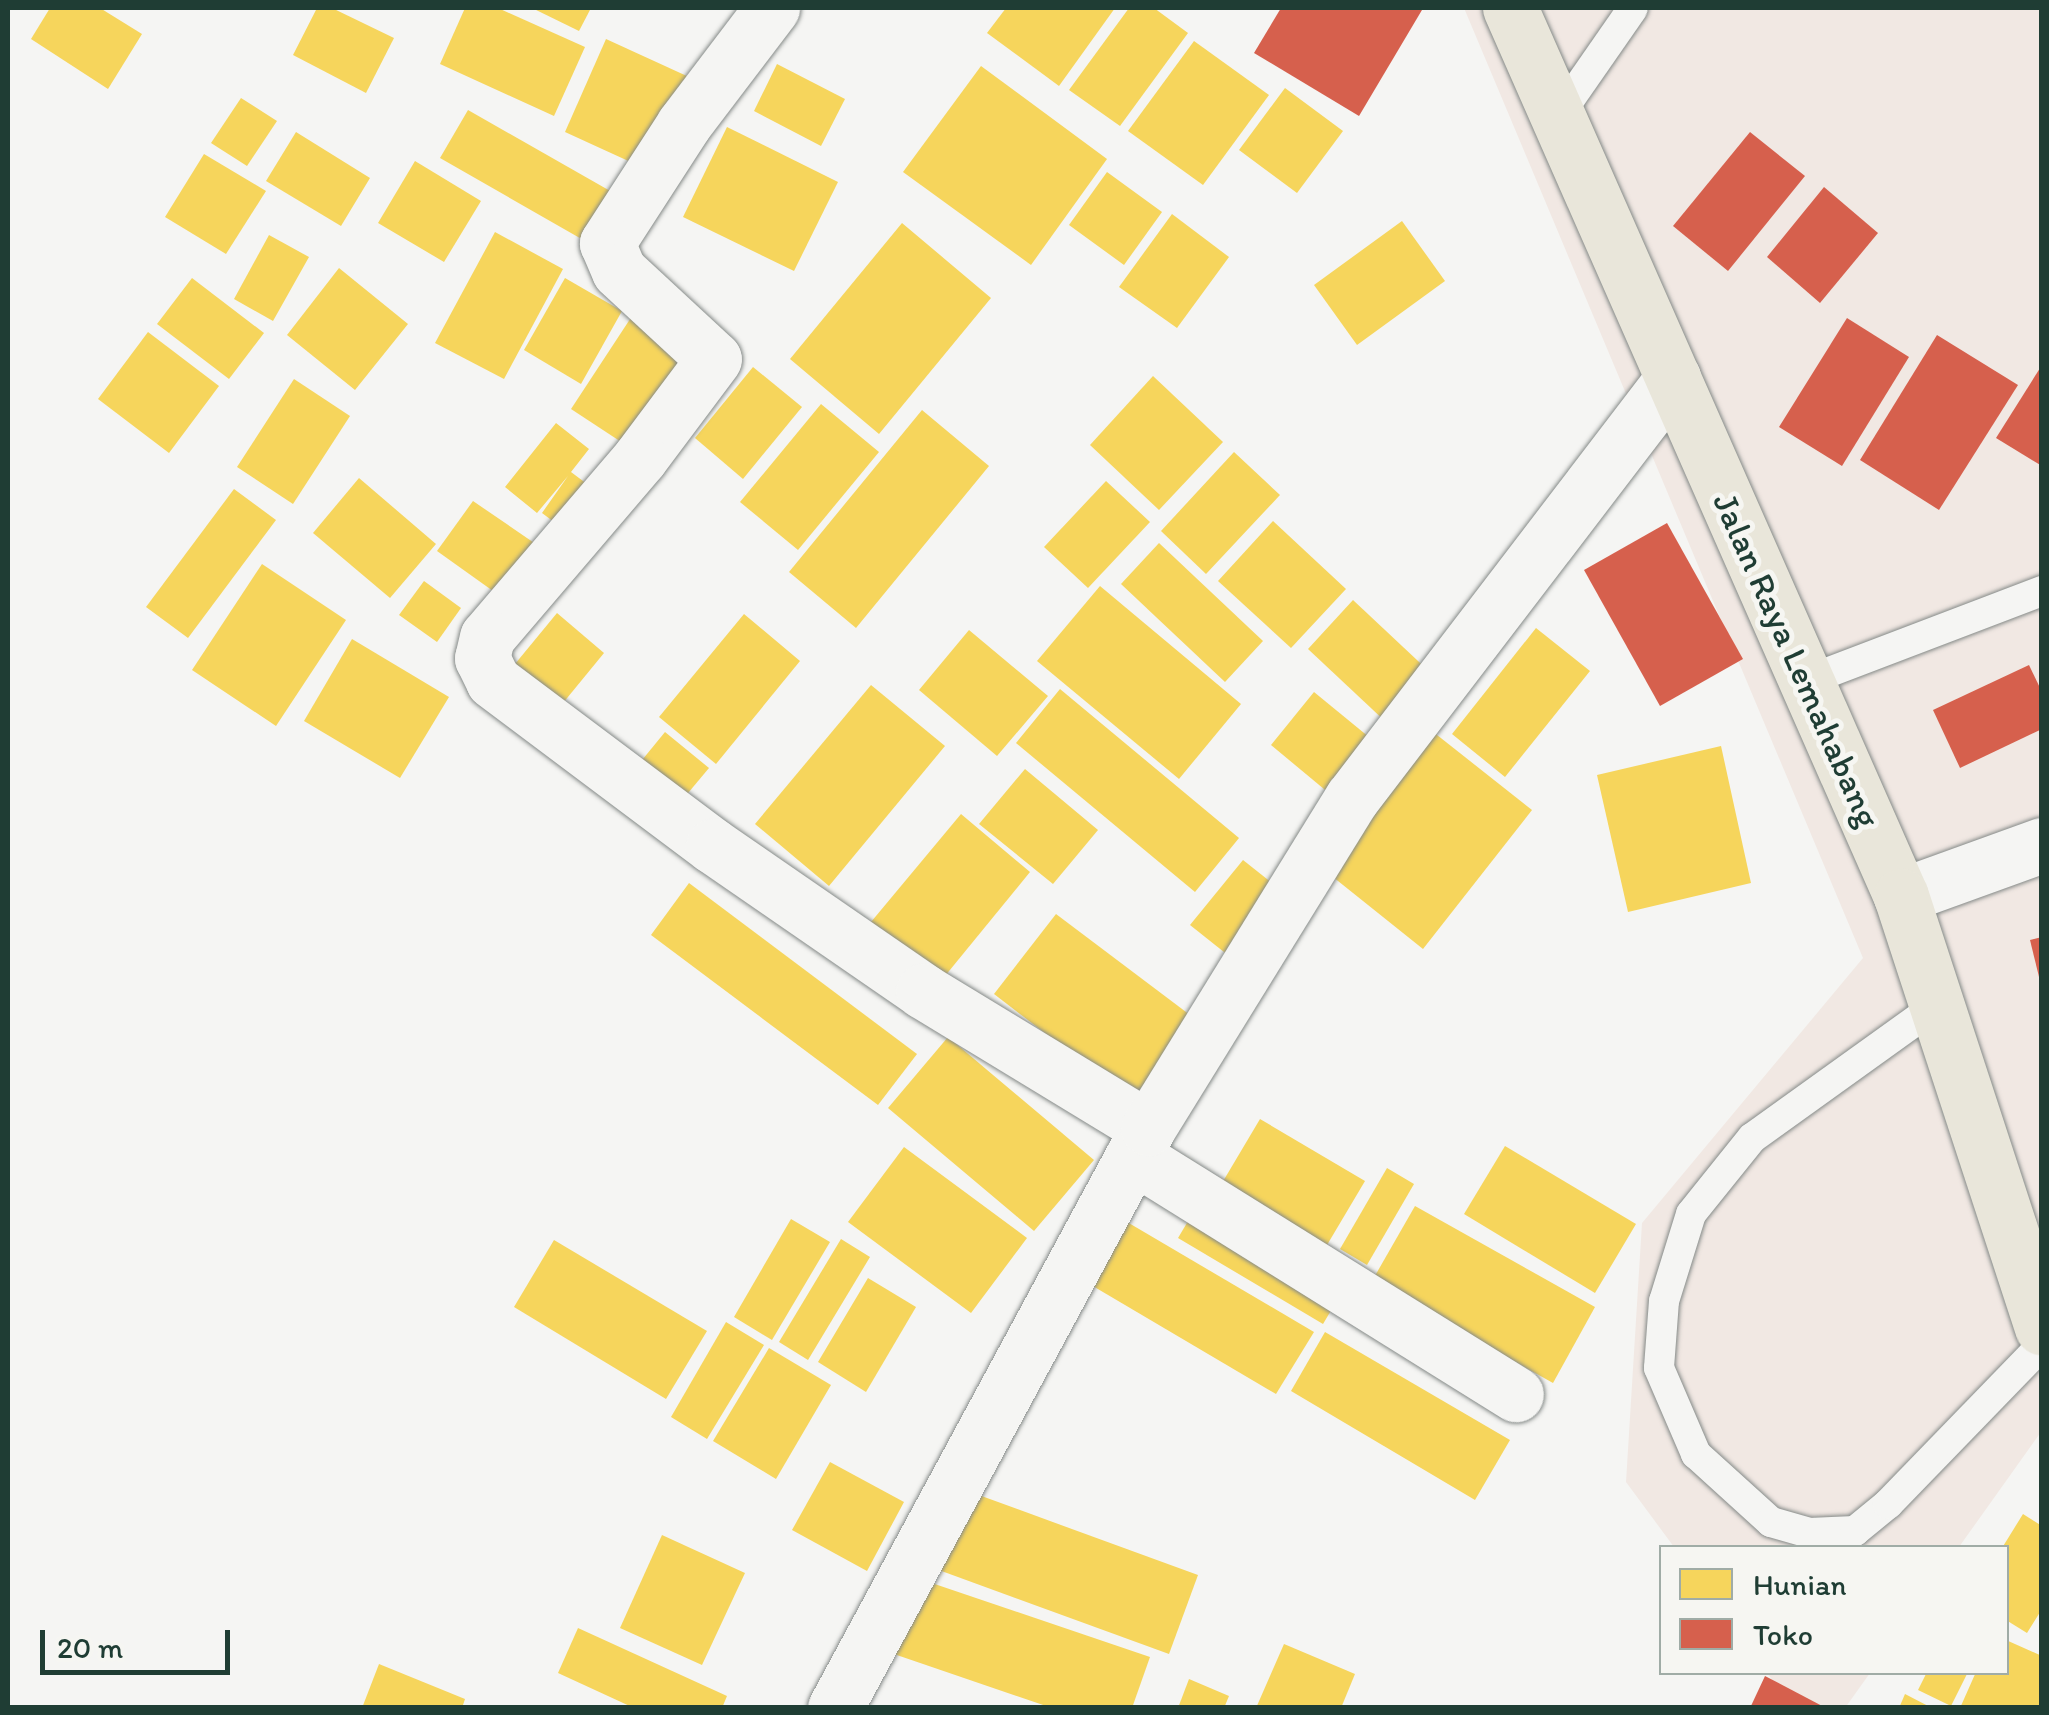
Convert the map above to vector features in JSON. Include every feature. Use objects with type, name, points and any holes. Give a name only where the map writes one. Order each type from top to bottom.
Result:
[{"type":"main road","name":"Jalan Raya Lemahabang","points":[[1510,8],[1902,896],[1940,1003],[2042,1328]]},
{"type":"street","points":[[772,8],[684,124],[608,243],[619,271],[714,359],[640,458],[487,637],[482,658],[494,681],[713,846],[1140,1142],[1516,1394]]},
{"type":"street","points":[[835,1708],[1140,1142],[1352,798],[1673,378]]},
{"type":"street","points":[[1902,896],[2042,845]]},
{"type":"lane","points":[[1558,116],[1633,8]]},
{"type":"lane","points":[[1806,681],[2042,592]]},
{"type":"lane","points":[[1940,1003],[1752,1138],[1691,1214],[1664,1301],[1658,1368],[1696,1454],[1771,1522],[1808,1533],[1854,1531],[2042,1345]]},
{"type":"shaded area","points":[[1464,8],[2041,8],[2041,1432],[1960,1545],[1673,1545],[1626,1482],[1642,1223],[1863,958]]},
{"type":"shaded area","points":[[1769,1675],[1869,1675],[1845,1708],[1793,1707]]},
{"type":"building: Hunian","points":[[50,8],[100,8],[142,34],[108,89],[31,39]]},
{"type":"building: Hunian","points":[[317,8],[332,8],[394,38],[366,93],[293,55]]},
{"type":"building: Hunian","points":[[465,8],[498,8],[585,47],[554,116],[440,64]]},
{"type":"building: Hunian","points":[[532,8],[591,8],[579,31]]},
{"type":"building: Hunian","points":[[1006,8],[1115,8],[1059,86],[987,33]]},
{"type":"building: Hunian","points":[[1129,8],[1154,8],[1188,33],[1120,126],[1069,90]]},
{"type":"building: Hunian","points":[[606,39],[689,77],[648,170],[565,132]]},
{"type":"building: Hunian","points":[[1194,41],[1269,95],[1203,185],[1128,131]]},
{"type":"building: Hunian","points":[[777,64],[845,99],[821,146],[754,111]]},
{"type":"building: Hunian","points":[[981,66],[1107,159],[1031,265],[903,172]]},
{"type":"building: Hunian","points":[[1285,88],[1343,131],[1297,193],[1239,150]]},
{"type":"building: Hunian","points":[[241,98],[277,121],[247,166],[211,143]]},
{"type":"building: Hunian","points":[[468,110],[626,200],[599,249],[440,158]]},
{"type":"building: Hunian","points":[[727,127],[838,182],[794,271],[683,217]]},
{"type":"building: Hunian","points":[[296,132],[370,178],[341,226],[266,181]]},
{"type":"building: Hunian","points":[[204,154],[266,191],[226,254],[165,217]]},
{"type":"building: Hunian","points":[[415,161],[481,201],[444,262],[378,223]]},
{"type":"building: Hunian","points":[[1107,172],[1162,212],[1124,265],[1069,225]]},
{"type":"building: Hunian","points":[[1172,214],[1229,257],[1177,328],[1119,287]]},
{"type":"building: Hunian","points":[[1402,221],[1445,281],[1357,345],[1314,285]]},
{"type":"building: Hunian","points":[[902,223],[991,298],[879,434],[790,359]]},
{"type":"building: Hunian","points":[[495,232],[563,269],[504,379],[435,343]]},
{"type":"building: Hunian","points":[[269,235],[309,257],[273,321],[234,299]]},
{"type":"building: Hunian","points":[[339,268],[408,324],[355,390],[287,335]]},
{"type":"building: Hunian","points":[[192,278],[264,333],[229,379],[157,324]]},
{"type":"building: Hunian","points":[[565,278],[622,311],[581,384],[524,350]]},
{"type":"building: Hunian","points":[[634,313],[703,357],[641,455],[571,409]]},
{"type":"building: Hunian","points":[[148,332],[219,386],[169,453],[98,399]]},
{"type":"building: Hunian","points":[[753,367],[802,407],[743,479],[695,438]]},
{"type":"building: Hunian","points":[[1153,376],[1223,442],[1159,510],[1090,445]]},
{"type":"building: Hunian","points":[[294,379],[350,416],[293,504],[237,467]]},
{"type":"building: Hunian","points":[[821,404],[879,452],[798,550],[740,502]]},
{"type":"building: Hunian","points":[[922,410],[989,466],[856,628],[789,572]]},
{"type":"building: Hunian","points":[[556,423],[589,449],[571,472],[599,493],[570,534],[542,513],[568,476],[537,513],[505,487]]},
{"type":"building: Hunian","points":[[1234,452],[1280,495],[1206,574],[1161,531]]},
{"type":"building: Hunian","points":[[359,478],[436,544],[390,598],[313,533]]},
{"type":"building: Hunian","points":[[1106,481],[1150,522],[1088,588],[1044,547]]},
{"type":"building: Hunian","points":[[234,489],[276,520],[188,638],[146,607]]},
{"type":"building: Hunian","points":[[473,501],[543,549],[507,601],[437,551]]},
{"type":"building: Hunian","points":[[1273,521],[1346,589],[1291,648],[1218,581]]},
{"type":"building: Hunian","points":[[1159,543],[1263,641],[1225,682],[1121,584]]},
{"type":"building: Hunian","points":[[262,564],[346,620],[276,726],[192,670]]},
{"type":"building: Hunian","points":[[424,581],[461,608],[437,642],[399,615]]},
{"type":"building: Hunian","points":[[1100,586],[1241,704],[1179,779],[1037,661]]},
{"type":"building: Hunian","points":[[1353,600],[1434,676],[1388,724],[1308,649]]},
{"type":"building: Hunian","points":[[557,613],[604,653],[554,714],[506,675]]},
{"type":"building: Hunian","points":[[744,614],[800,661],[716,764],[659,717]]},
{"type":"building: Hunian","points":[[1536,628],[1590,671],[1505,777],[1452,734]]},
{"type":"building: Hunian","points":[[969,630],[1048,696],[997,756],[919,690]]},
{"type":"building: Hunian","points":[[352,639],[449,697],[400,778],[304,721]]},
{"type":"building: Hunian","points":[[871,685],[945,746],[829,886],[755,824]]},
{"type":"building: Hunian","points":[[1060,689],[1239,838],[1195,892],[1016,743]]},
{"type":"building: Hunian","points":[[1314,692],[1386,751],[1342,804],[1271,745]]},
{"type":"building: Hunian","points":[[1432,731],[1532,810],[1423,949],[1323,869]]},
{"type":"building: Hunian","points":[[665,732],[709,768],[673,811],[629,776]]},
{"type":"building: Hunian","points":[[1721,746],[1751,883],[1628,912],[1597,775]]},
{"type":"building: Hunian","points":[[1025,769],[1098,830],[1053,884],[979,824]]},
{"type":"building: Hunian","points":[[961,814],[1030,872],[936,987],[866,928]]},
{"type":"building: Hunian","points":[[1243,860],[1287,895],[1234,960],[1190,925]]},
{"type":"building: Hunian","points":[[689,883],[917,1054],[878,1105],[651,935]]},
{"type":"building: Hunian","points":[[1056,914],[1194,1018],[1132,1100],[994,994]]},
{"type":"building: Hunian","points":[[948,1037],[1094,1160],[1034,1231],[888,1108]]},
{"type":"building: Hunian","points":[[1260,1119],[1365,1181],[1327,1245],[1222,1183]]},
{"type":"building: Hunian","points":[[1505,1146],[1636,1224],[1595,1293],[1464,1214]]},
{"type":"building: Hunian","points":[[904,1147],[1027,1238],[971,1313],[848,1222]]},
{"type":"building: Hunian","points":[[1387,1168],[1414,1184],[1367,1265],[1340,1249]]},
{"type":"building: Hunian","points":[[1197,1206],[1342,1292],[1323,1324],[1178,1238]]},
{"type":"building: Hunian","points":[[1415,1206],[1595,1307],[1553,1383],[1372,1281]]},
{"type":"building: Hunian","points":[[791,1219],[830,1242],[772,1340],[734,1317]]},
{"type":"building: Hunian","points":[[1122,1219],[1314,1332],[1276,1394],[1086,1282]]},
{"type":"building: Hunian","points":[[841,1239],[870,1257],[808,1360],[779,1342]]},
{"type":"building: Hunian","points":[[554,1240],[707,1331],[666,1399],[514,1307]]},
{"type":"building: Hunian","points":[[868,1278],[916,1307],[866,1392],[818,1362]]},
{"type":"building: Hunian","points":[[726,1322],[764,1345],[707,1439],[671,1417]]},
{"type":"building: Hunian","points":[[1325,1332],[1510,1440],[1475,1500],[1291,1391]]},
{"type":"building: Hunian","points":[[769,1348],[831,1385],[776,1479],[713,1441]]},
{"type":"building: Hunian","points":[[830,1462],[904,1502],[867,1571],[792,1530]]},
{"type":"building: Hunian","points":[[965,1490],[1198,1575],[1169,1654],[936,1569]]},
{"type":"building: Hunian","points":[[2023,1514],[2042,1526],[2042,1609],[2027,1633],[2009,1622],[2009,1545],[2004,1545]]},
{"type":"building: Hunian","points":[[662,1535],[745,1573],[702,1665],[620,1628]]},
{"type":"building: Hunian","points":[[914,1577],[1150,1657],[1132,1708],[1052,1708],[888,1652]]},
{"type":"building: Hunian","points":[[578,1628],[727,1696],[722,1708],[634,1708],[558,1673]]},
{"type":"building: Hunian","points":[[2009,1641],[2042,1656],[2042,1708],[1960,1708],[1975,1675],[2009,1675]]},
{"type":"building: Hunian","points":[[1284,1644],[1355,1674],[1341,1708],[1256,1708]]},
{"type":"building: Hunian","points":[[379,1664],[465,1699],[462,1708],[362,1708]]},
{"type":"building: Hunian","points":[[1926,1675],[1966,1675],[1951,1706],[1918,1690]]},
{"type":"building: Hunian","points":[[1189,1679],[1229,1696],[1224,1708],[1178,1708]]},
{"type":"building: Hunian","points":[[1905,1694],[1932,1708],[1899,1708]]},
{"type":"building: Toko","points":[[1281,8],[1422,10],[1359,116],[1254,53]]},
{"type":"building: Toko","points":[[1750,132],[1805,176],[1728,271],[1673,226]]},
{"type":"building: Toko","points":[[1824,187],[1878,233],[1820,303],[1767,257]]},
{"type":"building: Toko","points":[[1847,318],[1909,357],[1842,466],[1779,427]]},
{"type":"building: Toko","points":[[1937,335],[2018,385],[1939,510],[1860,460]]},
{"type":"building: Toko","points":[[2042,365],[2042,466],[1996,438]]},
{"type":"building: Toko","points":[[1667,523],[1743,659],[1660,706],[1584,570]]},
{"type":"building: Toko","points":[[2029,665],[2042,692],[2042,729],[1960,768],[1933,710]]},
{"type":"building: Toko","points":[[2042,937],[2042,980],[2040,981],[2030,940]]},
{"type":"building: Toko","points":[[1765,1676],[1826,1708],[1750,1708]]}]
